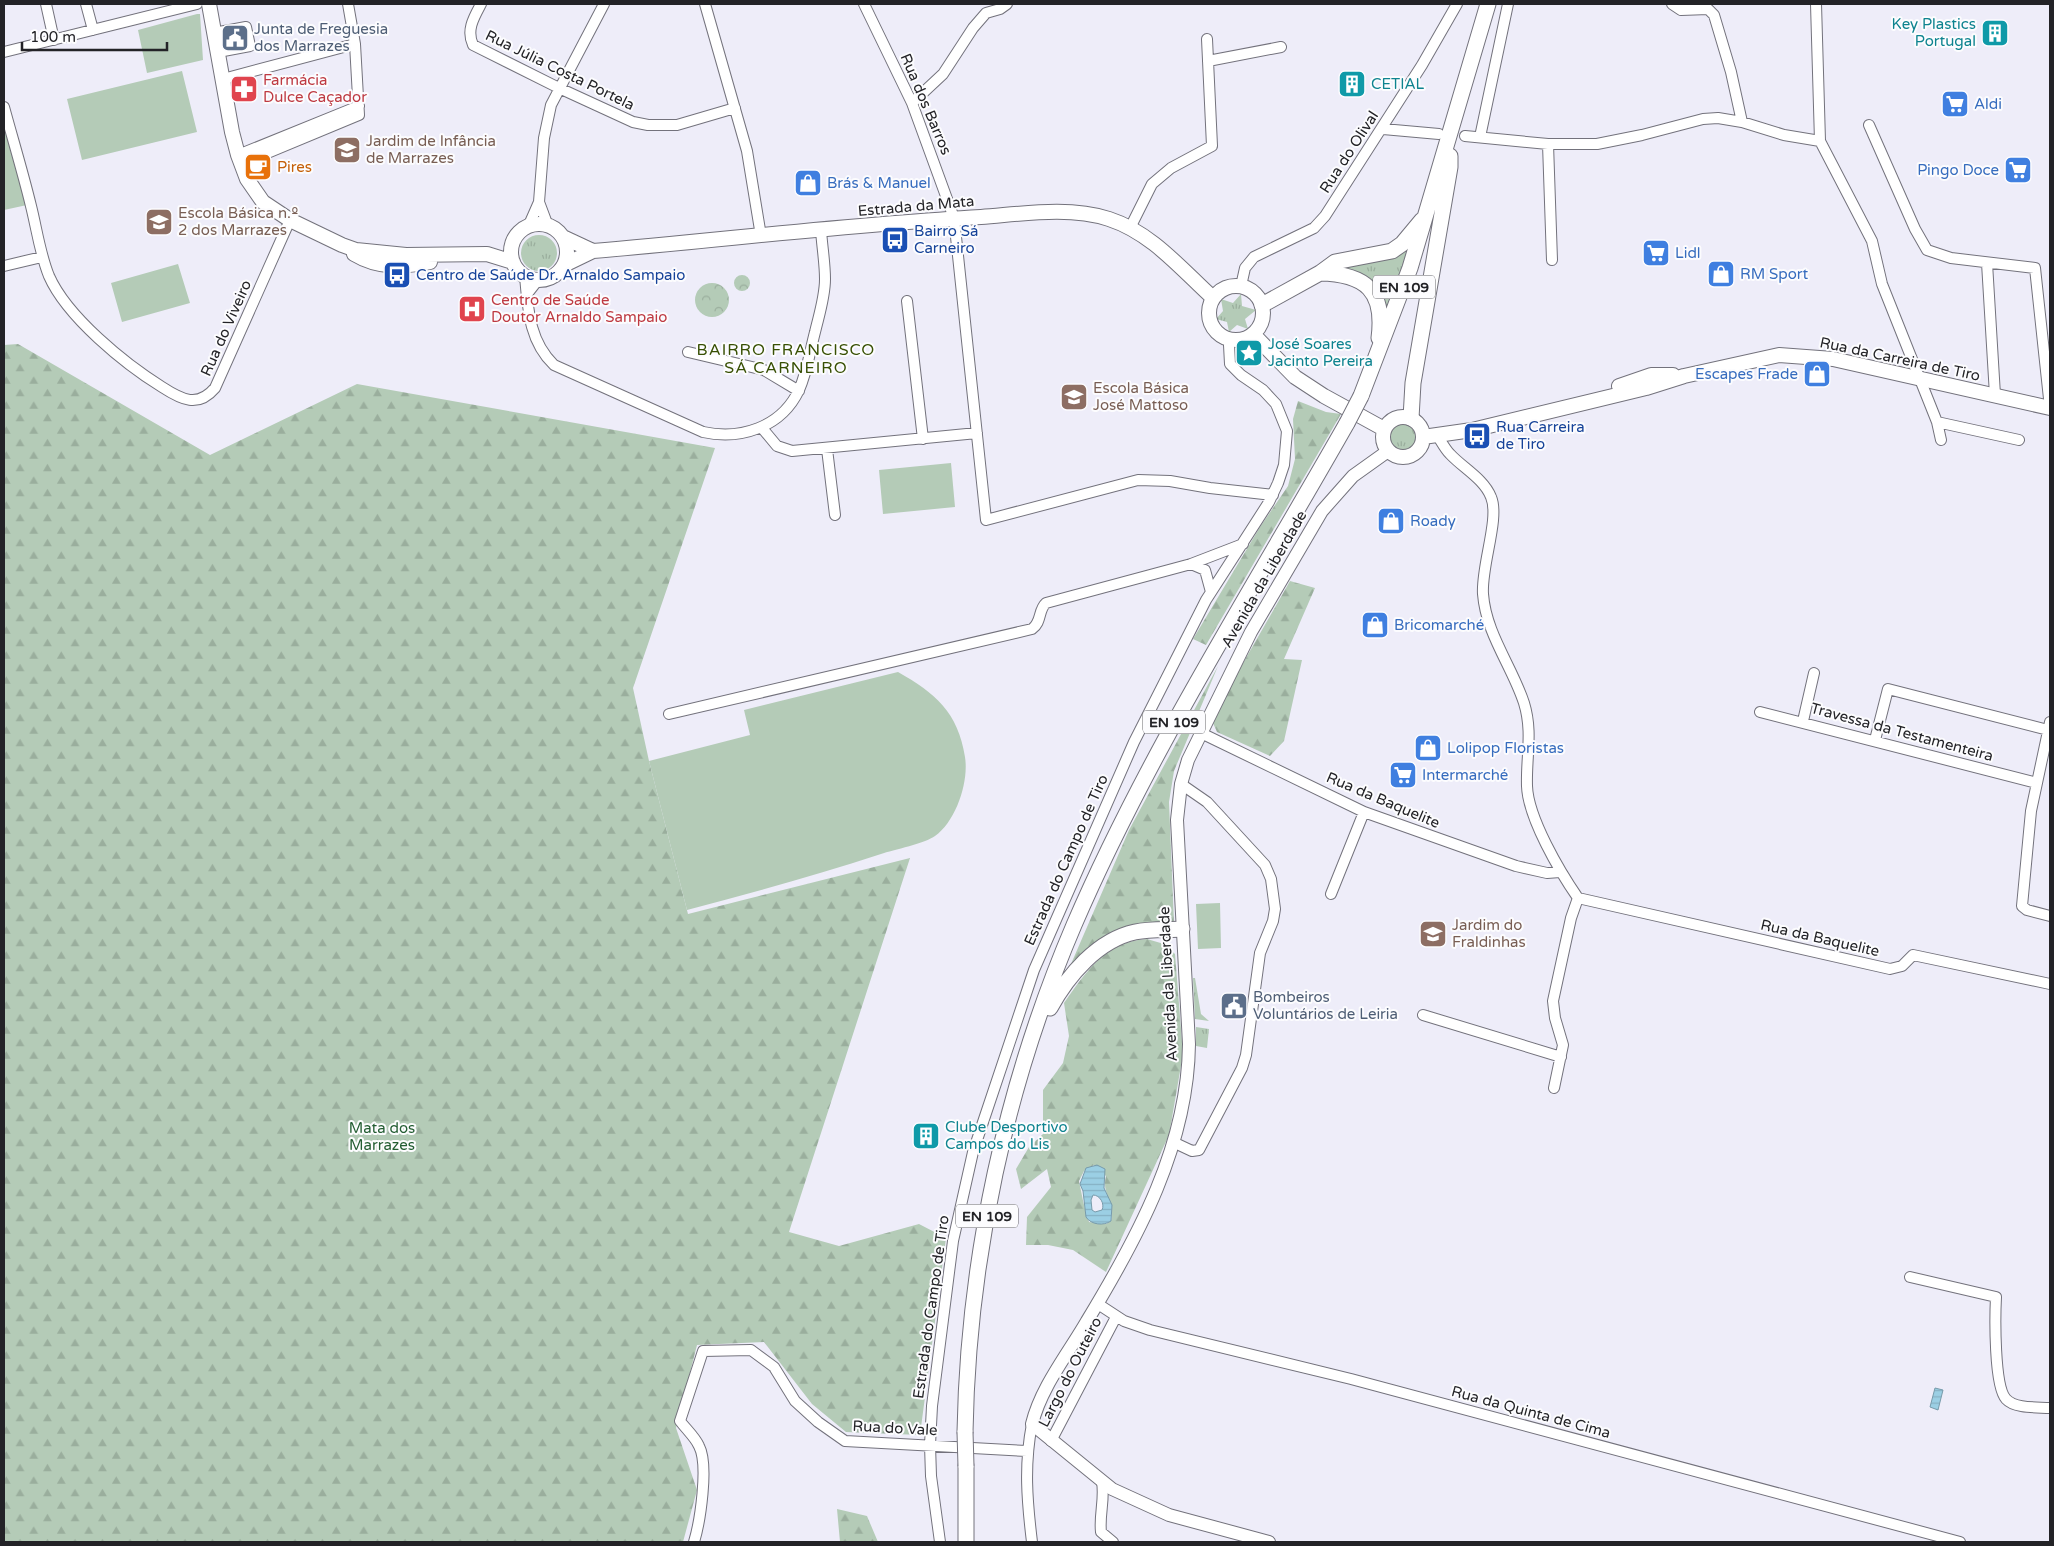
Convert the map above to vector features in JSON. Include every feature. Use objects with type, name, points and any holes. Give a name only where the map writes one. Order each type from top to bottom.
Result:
[{"type":"main road","points":[[209,4],[239,159],[257,196],[270,207],[290,220],[342,245],[388,255],[455,256],[487,254],[513,262],[532,278],[553,276],[564,265],[567,251],[563,237]]},
{"type":"main road","name":"EN 109","points":[[966,1542],[965,1432],[968,1363],[981,1246],[1002,1145],[1033,1037],[1073,928],[1137,791],[1222,636],[1361,396],[1402,293],[1426,215],[1444,137],[1488,4]]},
{"type":"main road","points":[[1412,418],[1413,383],[1450,167],[1444,137]]},
{"type":"main road","name":"Estrada da Mata","points":[[564,265],[593,251],[954,218],[1065,212],[1103,217],[1130,228],[1168,254],[1213,298]]},
{"type":"main road","points":[[1262,306],[1320,273],[1335,262],[1392,251],[1402,244],[1426,215]]},
{"type":"main road","points":[[487,254],[516,237],[528,227],[548,226],[563,237],[593,251]]},
{"type":"main road","points":[[513,262],[512,252],[516,237]]},
{"type":"main road","points":[[1320,273],[1353,277],[1373,292],[1381,317],[1377,357]]},
{"type":"main road","points":[[1241,286],[1254,293],[1262,306],[1263,318],[1253,334],[1244,339],[1233,340],[1220,335],[1212,324],[1209,311],[1213,298],[1228,287],[1241,286]]},
{"type":"main road","points":[[1253,334],[1295,377],[1324,396],[1384,429]]},
{"type":"main road","name":"Rua da Carreira de Tiro","points":[[1423,437],[1472,430],[1771,356],[1799,355],[1833,359],[2050,408]]},
{"type":"main road","points":[[1646,388],[1652,375]]},
{"type":"main road","name":"Rua da Carreira de Tiro","points":[[1599,398],[1616,387],[1652,375],[1684,376]]},
{"type":"main road","points":[[1396,418],[1412,418],[1419,424],[1423,437],[1418,451],[1410,456],[1398,457],[1388,451],[1383,443],[1384,429],[1396,418]]},
{"type":"main road","points":[[1033,1037],[1059,992],[1077,969],[1100,950],[1124,935],[1136,932],[1182,929]]},
{"type":"street","points":[[46,4],[54,40]]},
{"type":"street","points":[[86,4],[93,30]]},
{"type":"street","points":[[4,52],[197,4]]},
{"type":"street","points":[[239,159],[359,115],[354,44],[348,4]]},
{"type":"street","name":"Rua Júlia Costa Portela","points":[[481,4],[470,28],[469,38],[473,45],[618,117],[648,125],[676,125],[736,108]]},
{"type":"street","points":[[528,227],[539,202],[546,121],[559,88],[604,4]]},
{"type":"street","points":[[705,4],[747,150],[761,236]]},
{"type":"street","name":"Rua dos Barros","points":[[864,4],[912,104],[954,218],[986,520],[1138,480],[1170,481],[1210,488],[1273,495]]},
{"type":"street","points":[[912,104],[943,74],[973,28],[986,13],[1000,9],[1007,4]]},
{"type":"street","name":"Rua do Olival","points":[[1241,286],[1245,268],[1254,257],[1314,228],[1326,216],[1382,129],[1457,4]]},
{"type":"street","points":[[1480,137],[1508,4]]},
{"type":"street","points":[[1672,4],[1681,10],[1708,9],[1714,15],[1732,72],[1742,122]]},
{"type":"street","points":[[1816,4],[1820,140],[1872,241],[1882,284],[1920,378],[1941,440]]},
{"type":"street","points":[[214,33],[246,27],[250,46],[218,52]]},
{"type":"street","points":[[1130,228],[1152,184],[1171,168],[1212,146],[1207,39]]},
{"type":"street","points":[[223,79],[354,44]]},
{"type":"street","points":[[1208,61],[1281,47]]},
{"type":"street","name":"Rua do Viveiro","points":[[4,107],[32,207],[42,257],[54,285],[65,302],[87,327],[118,355],[148,378],[178,397],[204,399],[215,388],[290,220]]},
{"type":"street","points":[[1465,136],[1548,144],[1597,144],[1642,135],[1703,119],[1718,118],[1742,122],[1784,135],[1820,140]]},
{"type":"street","points":[[1869,125],[1915,229],[1927,250],[1951,258],[2035,268],[2050,408]]},
{"type":"street","points":[[1382,129],[1444,137]]},
{"type":"street","points":[[1548,144],[1552,260]]},
{"type":"street","points":[[539,202],[548,226]]},
{"type":"street","points":[[532,278],[527,294],[528,314],[536,340],[546,358],[554,365],[703,432],[737,436],[762,428],[783,412],[799,391],[808,363],[825,288],[821,230]]},
{"type":"street","points":[[4,266],[42,257]]},
{"type":"street","points":[[1987,263],[1994,396]]},
{"type":"street","points":[[908,301],[922,439]]},
{"type":"street","name":"Estrada do Campo de Tiro","points":[[940,1542],[931,1476],[932,1406],[953,1240],[973,1152],[1034,970],[1134,742],[1211,592],[1273,495],[1284,465],[1287,431],[1276,404],[1263,390],[1240,375],[1230,364],[1229,345],[1233,340]]},
{"type":"street","points":[[688,352],[764,370],[799,391]]},
{"type":"street","points":[[1936,422],[2019,440]]},
{"type":"street","points":[[762,428],[777,446],[785,450],[827,449],[976,433]]},
{"type":"street","points":[[1437,435],[1448,452],[1487,489],[1494,505],[1482,577],[1485,612],[1526,713],[1530,740],[1528,796],[1546,845],[1560,872],[1578,898],[1571,918],[1554,1001],[1555,1018],[1563,1045],[1554,1088]]},
{"type":"street","points":[[827,449],[834,515]]},
{"type":"street","name":"Avenida da Liberdade","points":[[1032,1542],[1026,1484],[1027,1451],[1032,1424],[1039,1402],[1098,1304],[1148,1208],[1175,1143],[1183,1108],[1189,1055],[1177,820],[1181,784],[1188,760],[1251,632],[1322,511],[1353,476],[1388,451]]},
{"type":"street","points":[[669,714],[1032,629],[1036,626],[1041,609],[1046,603],[1191,564],[1244,543]]},
{"type":"street","points":[[1191,564],[1205,570],[1211,592]]},
{"type":"street","points":[[1803,721],[1814,673]]},
{"type":"street","points":[[1875,740],[1888,689],[2049,726],[2030,811],[2022,906],[2027,910],[2050,916]]},
{"type":"street","name":"Travessa da Testamenteira","points":[[1760,712],[1803,721],[2037,783]]},
{"type":"street","name":"Rua da Baquelite","points":[[1200,733],[1364,812],[1516,866],[1547,873],[1560,872]]},
{"type":"street","points":[[1175,1143],[1192,1152],[1199,1150],[1242,1068],[1249,1043],[1260,953],[1273,921],[1275,908],[1271,879],[1265,865],[1207,802],[1181,784]]},
{"type":"street","points":[[1331,894],[1364,812]]},
{"type":"street","name":"Rua da Baquelite","points":[[1578,898],[1890,970],[1902,966],[1913,955],[2050,984]]},
{"type":"street","points":[[1423,1015],[1561,1057]]},
{"type":"street","points":[[1910,1277],[1997,1292],[1994,1331],[2001,1390],[2005,1398],[2012,1403],[2050,1408]]},
{"type":"street","name":"Rua da Quinta de Cima","points":[[1098,1304],[1116,1316],[1150,1330],[1351,1380],[1960,1542]]},
{"type":"street","name":"Largo do Outeiro","points":[[1051,1441],[1116,1316]]},
{"type":"street","name":"Rua do Vale","points":[[694,1542],[699,1526],[704,1487],[700,1447],[680,1421],[703,1351],[751,1350],[774,1367],[795,1401],[818,1422],[845,1441],[1027,1451]]},
{"type":"street","points":[[1032,1424],[1102,1482],[1150,1508],[1261,1541]]},
{"type":"street","points":[[1102,1482],[1104,1496],[1101,1532],[1116,1542]]},
{"type":"green space","points":[[200,14],[203,60],[147,73],[138,30]]},
{"type":"green space","points":[[182,71],[197,132],[82,160],[67,99]]},
{"type":"green space","points":[[4,127],[27,205],[4,210]]},
{"type":"green space","points":[[539,235],[546,236],[552,240],[556,246],[556,260],[552,266],[546,270],[539,271],[532,270],[526,266],[522,260],[521,253],[522,246],[526,240],[532,236]]},
{"type":"green space","points":[[1408,248],[1388,310],[1384,301],[1340,269]]},
{"type":"green space","points":[[178,264],[190,303],[122,322],[111,283]]},
{"type":"green space","points":[[739,275],[745,275],[750,280],[748,289],[739,291],[734,286],[734,280]]},
{"type":"green space","points":[[712,283],[724,288],[729,300],[724,312],[712,317],[700,312],[695,300],[700,288]]},
{"type":"green space","points":[[1241,294],[1242,306],[1256,310],[1245,319],[1248,329],[1237,325],[1229,332],[1227,322],[1216,319],[1223,311],[1221,299],[1233,303]]},
{"type":"green space","name":"Mata dos Marrazes","points":[[18,344],[210,455],[357,384],[715,448],[633,688],[649,761],[688,914],[910,858],[789,1232],[839,1246],[919,1224],[946,1238],[920,1435],[846,1432],[812,1404],[764,1342],[697,1345],[676,1428],[697,1490],[683,1542],[4,1542],[4,345]]},
{"type":"green space","points":[[1298,401],[1326,412],[1341,414],[1206,645],[1193,639],[1260,527],[1288,486],[1295,459],[1293,419]]},
{"type":"green space","points":[[1402,424],[1412,428],[1416,438],[1412,448],[1402,452],[1392,448],[1388,438],[1392,428]]},
{"type":"green space","points":[[951,463],[955,507],[883,514],[879,470]]},
{"type":"green space","points":[[1290,581],[1315,588],[1284,659],[1302,660],[1284,741],[1270,756],[1217,732],[1213,723],[1231,684]]},
{"type":"green space","points":[[1218,666],[1174,771],[1169,802],[1174,923],[1083,953],[1071,964],[1129,830]]},
{"type":"green space","points":[[898,672],[934,696],[950,716],[962,741],[966,767],[963,789],[955,811],[942,829],[931,839],[917,844],[784,884],[687,910],[649,761],[750,735],[744,710]]},
{"type":"green space","points":[[1220,903],[1221,948],[1198,949],[1196,904]]},
{"type":"green space","points":[[1147,939],[1164,944],[1175,954],[1183,1054],[1169,1135],[1106,1272],[1073,1250],[1048,1245],[1026,1245],[1027,1217],[1051,1187],[1047,1169],[1021,1189],[1016,1169],[1029,1147],[1043,1134],[1043,1090],[1063,1063],[1069,1036],[1064,1003],[1080,980],[1098,960],[1108,952],[1132,941]],"holes":[[[1094,1165],[1106,1176],[1105,1188],[1112,1208],[1111,1221],[1106,1224],[1089,1222],[1079,1181],[1084,1171]]]},
{"type":"green space","points":[[1193,978],[1195,978],[1201,1014],[1209,1021],[1195,1019]]},
{"type":"green space","points":[[1196,1027],[1209,1029],[1207,1048],[1196,1046]]},
{"type":"green space","points":[[837,1509],[867,1516],[878,1542],[840,1542]]},
{"type":"water","points":[[1097,1165],[1105,1169],[1104,1188],[1112,1205],[1111,1221],[1108,1223],[1094,1223],[1086,1217],[1083,1191],[1080,1184],[1086,1168]],"holes":[[[1093,1195],[1100,1198],[1103,1205],[1102,1210],[1095,1212],[1092,1210],[1091,1200]]]},
{"type":"water","points":[[1935,1388],[1943,1390],[1938,1410],[1930,1407]]},
{"type":"place","name":"Key Plastics Portugal","points":[[1995,33]]},
{"type":"place","name":"Junta de Freguesia dos Marrazes","points":[[235,38]]},
{"type":"place","name":"CETIAL","points":[[1352,84]]},
{"type":"place","name":"Farmácia Dulce Caçador","points":[[244,89]]},
{"type":"place","name":"Aldi","points":[[1955,104]]},
{"type":"place","name":"Jardim de Infância de Marrazes","points":[[347,150]]},
{"type":"place","name":"Pires","points":[[258,167]]},
{"type":"place","name":"Pingo Doce","points":[[2018,170]]},
{"type":"place","name":"Brás & Manuel","points":[[808,183]]},
{"type":"place","name":"Escola Básica n.º 2 dos Marrazes","points":[[159,222]]},
{"type":"place","name":"Bairro Sá Carneiro","points":[[895,240]]},
{"type":"place","name":"Lidl","points":[[1656,253]]},
{"type":"place","name":"RM Sport","points":[[1721,274]]},
{"type":"place","name":"Centro de Saúde Dr. Arnaldo Sampaio","points":[[397,275]]},
{"type":"place","name":"Centro de Saúde Doutor Arnaldo Sampaio","points":[[472,309]]},
{"type":"place","name":"José Soares Jacinto Pereira","points":[[1249,353]]},
{"type":"place","name":"Escapes Frade","points":[[1817,374]]},
{"type":"place","name":"Escola Básica José Mattoso","points":[[1074,397]]},
{"type":"place","name":"Rua Carreira de Tiro","points":[[1477,436]]},
{"type":"place","name":"Roady","points":[[1391,521]]},
{"type":"place","name":"Bricomarché","points":[[1375,625]]},
{"type":"place","name":"Lolipop Floristas","points":[[1428,748]]},
{"type":"place","name":"Intermarché","points":[[1403,775]]},
{"type":"place","name":"Jardim do Fraldinhas","points":[[1433,934]]},
{"type":"place","name":"Bombeiros Voluntários de Leiria","points":[[1234,1006]]},
{"type":"place","name":"Clube Desportivo Campos do Lis","points":[[926,1136]]},
{"type":"district","name":"BAIRRO FRANCISCO SÁ CARNEIRO","points":[[786,359]]}]
